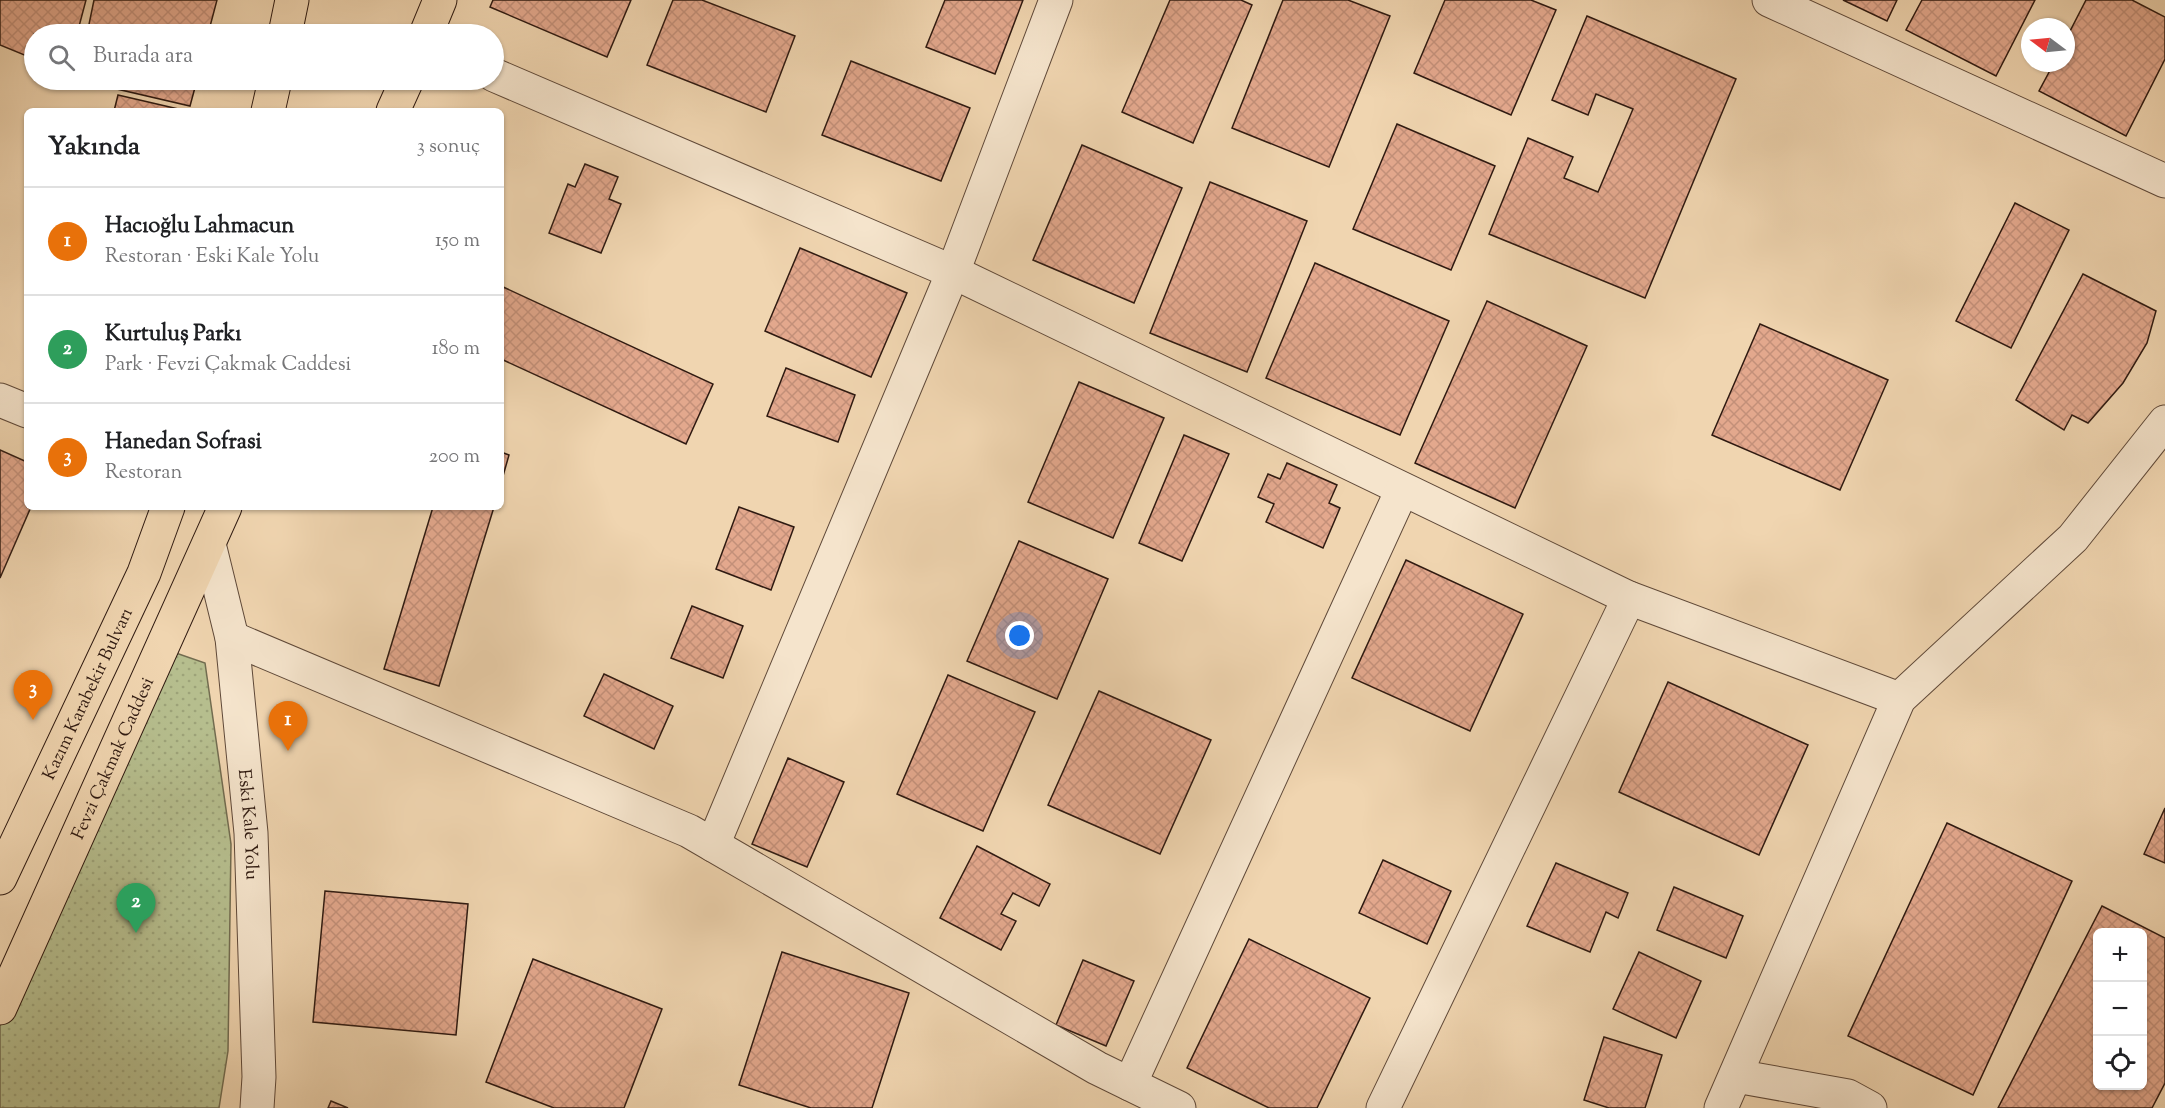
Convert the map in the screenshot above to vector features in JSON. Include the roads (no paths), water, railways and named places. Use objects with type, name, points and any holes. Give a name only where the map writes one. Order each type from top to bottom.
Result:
[{"type":"main road","points":[[287,24],[292,0]]},
{"type":"main road","points":[[430,24],[440,0]]},
{"type":"main road","points":[[269,108],[273,90]]},
{"type":"main road","points":[[394,108],[402,90]]},
{"type":"main road","name":"Kazım Karabekir Bulvarı","points":[[0,878],[144,573],[167,510]]},
{"type":"main road","name":"Fevzi Çakmak Caddesi","points":[[0,1008],[224,510]]},
{"type":"street","points":[[713,845],[953,272],[1056,0]]},
{"type":"street","points":[[1769,0],[2165,181]]},
{"type":"street","points":[[504,79],[953,272],[1629,598],[1899,699]]},
{"type":"street","points":[[0,400],[24,410]]},
{"type":"street","points":[[1720,1108],[1736,1076],[1860,783],[1899,699],[2073,538],[2165,422]]},
{"type":"street","points":[[1130,1084],[1402,490]]},
{"type":"street","name":"Eski Kale Yolu","points":[[209,544],[232,638],[251,833],[259,1077],[257,1108]]},
{"type":"street","points":[[1383,1108],[1629,598]]},
{"type":"street","points":[[232,638],[689,831],[1087,1062],[1179,1108]]},
{"type":"street","points":[[1736,1076],[1848,1096],[1870,1108]]},
{"type":"place","name":"Hanedan Sofrasi","points":[[33,720]]},
{"type":"place","name":"Hacıoğlu Lahmacun","points":[[288,751]]},
{"type":"place","name":"Kurtuluş Parkı","points":[[136,933]]}]
